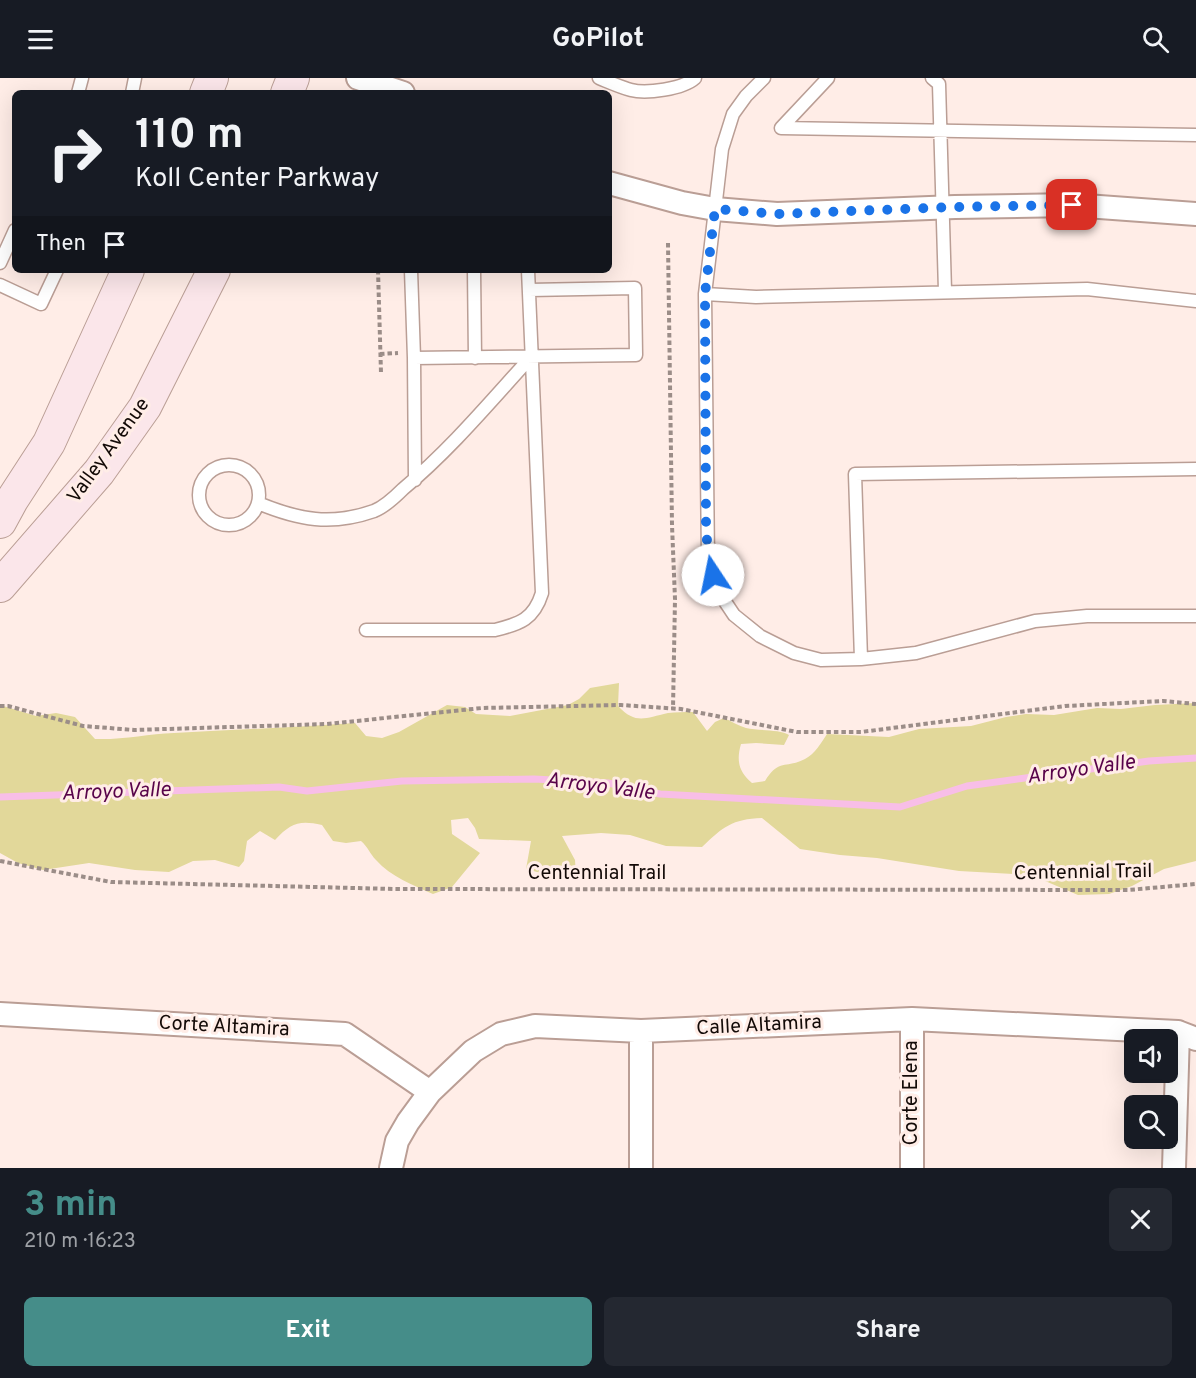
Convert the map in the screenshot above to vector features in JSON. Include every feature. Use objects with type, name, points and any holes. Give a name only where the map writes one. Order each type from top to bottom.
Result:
[{"type":"main road","points":[[0,522],[49,443],[127,273]]},
{"type":"main road","name":"Valley Avenue","points":[[0,586],[99,472],[145,407],[212,273]]},
{"type":"street","points":[[358,78],[394,90]]},
{"type":"street","points":[[612,184],[682,203],[715,209],[777,214],[943,207],[1072,205],[1196,214]]},
{"type":"street","name":"Corte Altamira","points":[[0,1014],[345,1035],[430,1092]]},
{"type":"street","name":"Calle Altamira","points":[[391,1168],[397,1141],[430,1092],[473,1051],[501,1034],[535,1026],[641,1031],[912,1019],[1187,1035]]},
{"type":"street","name":"Corte Elena","points":[[912,1019],[912,1168]]},
{"type":"street","points":[[641,1031],[641,1168]]},
{"type":"street","points":[[1174,1168],[1187,1035]]},
{"type":"lane","points":[[599,78],[632,90],[664,90],[690,83],[694,78]]},
{"type":"lane","points":[[828,78],[781,129],[1196,135]]},
{"type":"lane","points":[[932,78],[939,84],[945,291]]},
{"type":"lane","points":[[762,79],[733,114],[723,149],[705,294],[708,559],[718,591],[734,615],[760,636],[794,653],[821,660],[861,659],[916,653],[1035,621],[1087,616],[1196,616]]},
{"type":"lane","points":[[0,263],[12,237]]},
{"type":"lane","points":[[0,285],[42,304],[56,273]]},
{"type":"lane","points":[[411,273],[415,480]]},
{"type":"lane","points":[[474,273],[475,358]]},
{"type":"lane","points":[[366,630],[495,630],[514,625],[527,618],[538,605],[542,593],[528,273]]},
{"type":"lane","points":[[414,358],[636,355],[635,288],[529,290]]},
{"type":"lane","points":[[705,294],[756,297],[1088,289],[1196,301]]},
{"type":"lane","points":[[258,503],[285,515],[316,521],[346,518],[377,510],[415,480],[531,357]]},
{"type":"lane","points":[[227,465],[238,467],[248,472],[255,480],[259,491],[258,503],[253,513],[244,521],[233,525],[221,524],[210,519],[202,509],[199,498],[201,486],[207,476],[216,469],[227,465]]},
{"type":"lane","points":[[861,659],[855,474],[1196,469]]},
{"type":"path","points":[[668,243],[675,599],[673,709]]},
{"type":"path","points":[[378,273],[381,373]]},
{"type":"path","points":[[0,706],[8,706],[83,726],[134,730],[327,724],[482,708],[621,705],[673,709],[797,732],[861,732],[1065,706],[1163,701],[1196,704]]},
{"type":"path","name":"Centennial Trail","points":[[0,861],[111,882],[394,889],[1128,890],[1196,884]]},
{"type":"shaded area","points":[[619,683],[618,706],[636,718],[693,712],[707,731],[715,722],[724,718],[746,728],[789,735],[784,745],[741,744],[740,766],[744,775],[752,783],[765,781],[774,769],[809,757],[827,734],[889,737],[919,729],[971,726],[1026,714],[1054,715],[1097,708],[1121,709],[1196,703],[1196,861],[1164,869],[1132,886],[1109,894],[1078,895],[1031,875],[959,871],[800,849],[762,818],[735,822],[716,834],[702,847],[666,846],[630,835],[601,833],[562,836],[575,860],[576,875],[548,875],[526,869],[531,841],[479,839],[468,818],[451,820],[452,834],[480,853],[452,887],[433,894],[388,871],[361,841],[346,843],[333,841],[322,825],[307,823],[291,826],[275,840],[260,831],[247,841],[244,861],[239,867],[215,860],[193,861],[169,872],[135,870],[89,863],[43,870],[18,863],[0,853],[0,705],[36,716],[56,713],[75,717],[95,739],[355,723],[366,736],[382,738],[399,732],[447,705],[465,707],[476,714],[510,716],[568,705],[579,699],[590,688]]},
{"type":"waterway","name":"Arroyo Valle","points":[[0,797],[279,787],[307,791],[402,781],[534,779],[608,783],[660,794],[900,807],[967,786],[1149,761],[1196,758]]},
{"type":"route","points":[[713,575],[708,559],[706,523],[705,294],[715,209],[777,214],[1072,205]]}]
